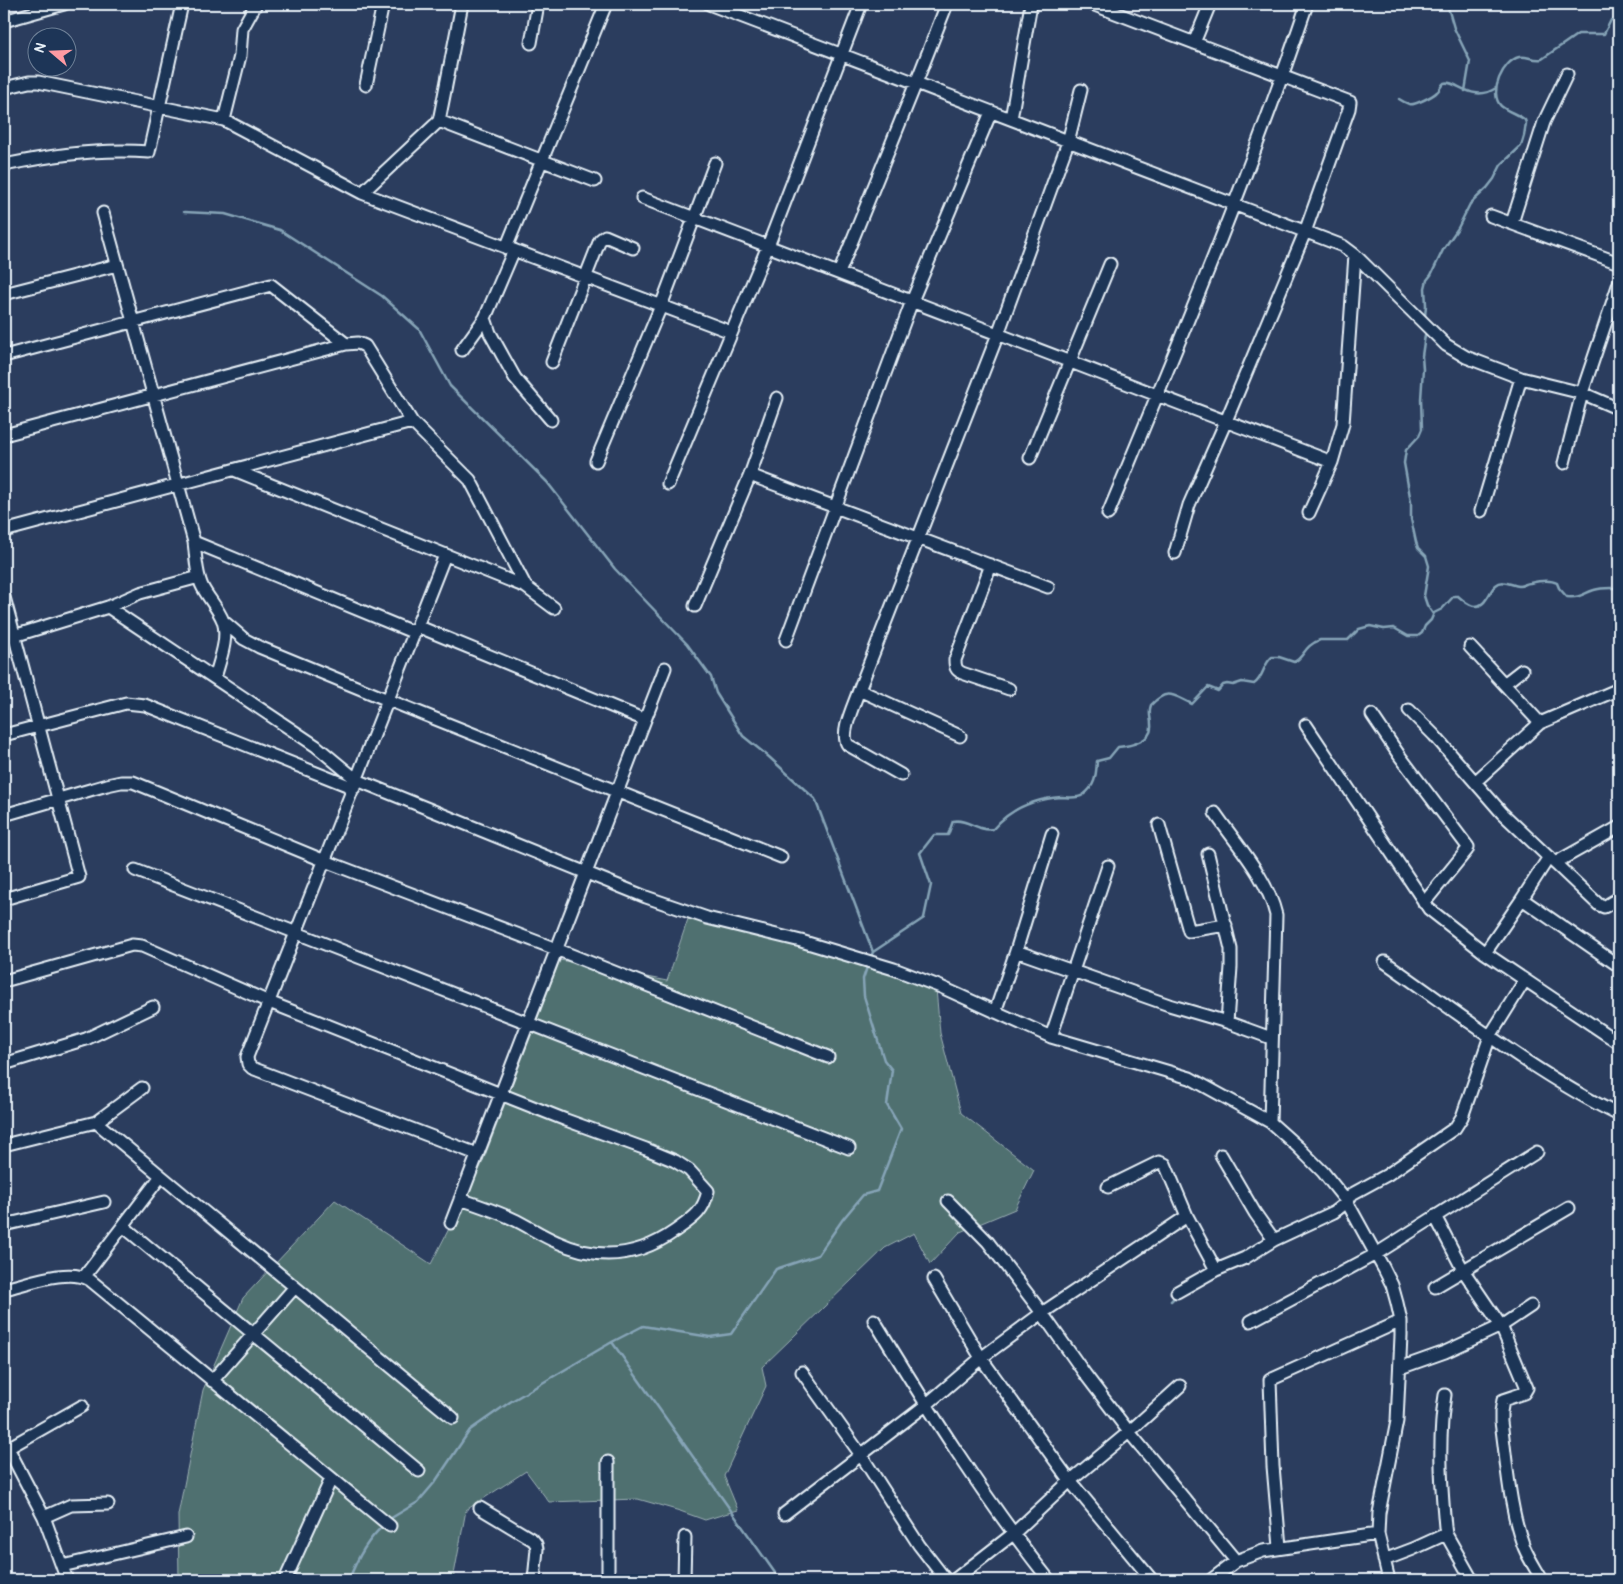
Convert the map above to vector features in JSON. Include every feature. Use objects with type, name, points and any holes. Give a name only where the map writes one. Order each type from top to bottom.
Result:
[{"type":"street","points":[[4,21],[64,4]]},
{"type":"street","points":[[4,164],[120,150],[149,152],[182,4]]},
{"type":"street","points":[[224,120],[240,56],[242,29],[256,4]]},
{"type":"street","points":[[366,85],[383,4]]},
{"type":"street","points":[[362,193],[439,121],[462,4]]},
{"type":"street","points":[[531,44],[538,4]]},
{"type":"street","points":[[462,350],[485,318],[542,161],[606,4]]},
{"type":"street","points":[[709,4],[1343,246],[1355,255],[1446,345],[1466,357],[1521,378],[1582,393],[1619,409]]},
{"type":"street","points":[[668,484],[768,246],[862,4]]},
{"type":"street","points":[[839,273],[947,4]]},
{"type":"street","points":[[1011,119],[1031,4]]},
{"type":"street","points":[[1092,4],[1350,102],[1305,232],[1189,504],[1175,553]]},
{"type":"street","points":[[1122,15],[1126,4]]},
{"type":"street","points":[[1194,43],[1210,4]]},
{"type":"street","points":[[1108,514],[1233,204],[1282,77],[1307,4]]},
{"type":"street","points":[[1512,223],[1544,122],[1567,74]]},
{"type":"street","points":[[4,88],[29,82],[38,82],[224,120],[362,193],[731,332]]},
{"type":"street","points":[[901,775],[848,745],[845,741],[845,731],[859,690],[998,334],[1068,142],[1081,90]]},
{"type":"street","points":[[786,640],[912,301],[991,112]]},
{"type":"street","points":[[439,121],[595,181]]},
{"type":"street","points":[[596,461],[661,306],[714,163]]},
{"type":"street","points":[[642,198],[1332,462]]},
{"type":"street","points":[[103,213],[194,542],[199,577],[202,586],[223,621],[239,635],[259,647],[781,857]]},
{"type":"street","points":[[1491,216],[1619,262]]},
{"type":"street","points":[[552,362],[600,240],[605,236],[633,248]]},
{"type":"street","points":[[1309,513],[1332,462],[1344,416],[1355,255]]},
{"type":"street","points":[[1030,458],[1110,264]]},
{"type":"street","points":[[4,294],[117,265]]},
{"type":"street","points":[[1564,463],[1582,393],[1619,283]]},
{"type":"street","points":[[4,356],[271,285],[346,344]]},
{"type":"street","points":[[485,318],[490,333],[515,378],[551,420]]},
{"type":"street","points":[[4,435],[346,344],[358,343],[365,346],[412,422],[470,480],[526,587]]},
{"type":"street","points":[[1481,511],[1521,378]]},
{"type":"street","points":[[695,606],[750,475],[777,398]]},
{"type":"street","points":[[4,531],[412,422]]},
{"type":"street","points":[[234,470],[526,587],[554,608]]},
{"type":"street","points":[[750,475],[1048,587]]},
{"type":"street","points":[[194,542],[645,720]]},
{"type":"street","points":[[445,555],[269,1002],[248,1057],[248,1064],[252,1068],[477,1154]]},
{"type":"street","points":[[991,566],[955,660],[955,667],[962,673],[1009,689]]},
{"type":"street","points":[[9,638],[108,607],[140,593],[199,577]]},
{"type":"street","points":[[4,597],[9,638],[38,725],[80,877],[4,900]]},
{"type":"street","points":[[108,607],[316,746],[355,784]]},
{"type":"street","points":[[215,678],[223,648],[223,621]]},
{"type":"street","points":[[1470,647],[1540,723]]},
{"type":"street","points":[[451,1223],[665,668]]},
{"type":"street","points":[[1504,684],[1522,670]]},
{"type":"street","points":[[1475,782],[1540,723],[1619,689]]},
{"type":"street","points":[[859,690],[960,736]]},
{"type":"street","points":[[4,734],[126,703],[145,705],[646,897],[707,918],[801,941],[894,969],[941,987],[1051,1037],[1190,1078],[1270,1122],[1324,1172],[1347,1202],[1392,1285],[1401,1321],[1400,1368],[1396,1428],[1383,1491],[1378,1534],[1389,1580]]},
{"type":"street","points":[[1409,710],[1434,734],[1502,813],[1599,905],[1604,907],[1619,898]]},
{"type":"street","points":[[1372,715],[1399,755],[1468,847],[1424,903]]},
{"type":"street","points":[[1306,725],[1396,858],[1424,903],[1435,914],[1485,953],[1619,1043]]},
{"type":"street","points":[[4,815],[121,782],[133,782],[325,861],[556,949],[828,1057]]},
{"type":"street","points":[[1215,813],[1256,871],[1273,903],[1276,915],[1270,1122]]},
{"type":"street","points":[[1159,825],[1189,931],[1226,925]]},
{"type":"street","points":[[1485,953],[1522,899],[1552,860],[1619,827]]},
{"type":"street","points":[[995,1012],[1052,834]]},
{"type":"street","points":[[1208,854],[1231,949],[1227,1022]]},
{"type":"street","points":[[1051,1037],[1108,866]]},
{"type":"street","points":[[135,870],[849,1148]]},
{"type":"street","points":[[1522,899],[1619,966]]},
{"type":"street","points":[[4,982],[132,945],[142,946],[269,1002],[566,1120],[675,1161],[689,1170],[708,1191],[705,1204],[695,1217],[665,1238],[635,1251],[609,1255],[591,1254],[573,1249],[541,1235],[512,1219],[460,1199]]},
{"type":"street","points":[[1016,951],[1169,1005],[1227,1022],[1271,1038]]},
{"type":"street","points":[[1385,962],[1490,1036],[1576,1093],[1619,1115]]},
{"type":"street","points":[[1177,1292],[1216,1270],[1245,1258],[1274,1240],[1334,1212],[1347,1202],[1352,1194],[1387,1175],[1455,1128],[1462,1117],[1490,1036],[1525,980]]},
{"type":"street","points":[[4,1064],[86,1038],[152,1007]]},
{"type":"street","points":[[4,1145],[96,1122],[142,1088]]},
{"type":"street","points":[[96,1122],[453,1418]]},
{"type":"street","points":[[1251,1321],[1376,1254],[1537,1152]]},
{"type":"street","points":[[1221,1155],[1255,1213],[1274,1240]]},
{"type":"street","points":[[1108,1187],[1159,1162],[1165,1164],[1187,1216],[1216,1270]]},
{"type":"street","points":[[84,1277],[161,1176]]},
{"type":"street","points":[[948,1201],[988,1242],[1130,1432],[1236,1561]]},
{"type":"street","points":[[4,1225],[104,1202]]},
{"type":"street","points":[[1435,1287],[1569,1208]]},
{"type":"street","points":[[784,1514],[861,1456],[926,1405],[981,1358],[1042,1312],[1187,1216]]},
{"type":"street","points":[[1436,1216],[1463,1270],[1501,1326],[1527,1388],[1524,1393],[1503,1400],[1501,1422],[1515,1513],[1524,1546],[1542,1580]]},
{"type":"street","points":[[123,1226],[419,1471]]},
{"type":"street","points":[[4,1289],[65,1275],[84,1277],[390,1526]]},
{"type":"street","points":[[934,1279],[981,1358],[1070,1481],[1152,1580]]},
{"type":"street","points":[[212,1381],[295,1287]]},
{"type":"street","points":[[1400,1368],[1445,1352],[1501,1326],[1531,1306]]},
{"type":"street","points":[[874,1320],[926,1405],[1013,1534],[1049,1580]]},
{"type":"street","points":[[1280,1547],[1273,1466],[1270,1380],[1401,1321]]},
{"type":"street","points":[[802,1372],[861,1456],[919,1545],[946,1580]]},
{"type":"street","points":[[954,1580],[1013,1534],[1070,1481],[1130,1432],[1180,1386]]},
{"type":"street","points":[[1445,1395],[1441,1419],[1440,1445],[1446,1534],[1472,1580]]},
{"type":"street","points":[[66,1580],[44,1517],[6,1446],[82,1406]]},
{"type":"street","points":[[608,1462],[608,1580]]},
{"type":"street","points":[[285,1580],[331,1479]]},
{"type":"street","points":[[44,1517],[71,1505],[108,1504]]},
{"type":"street","points":[[480,1508],[533,1540],[537,1549],[534,1580]]},
{"type":"street","points":[[1211,1580],[1236,1561],[1263,1551],[1378,1534]]},
{"type":"street","points":[[1384,1560],[1446,1534]]},
{"type":"street","points":[[62,1566],[186,1537]]},
{"type":"street","points":[[684,1580],[685,1537]]},
{"type":"green space","points":[[688,919],[830,953],[936,989],[940,1033],[961,1113],[1034,1170],[1015,1209],[960,1232],[930,1264],[914,1233],[885,1248],[762,1367],[766,1386],[724,1476],[738,1510],[705,1520],[638,1499],[549,1502],[526,1471],[466,1510],[453,1580],[179,1580],[178,1515],[203,1390],[243,1298],[335,1200],[431,1264],[481,1166],[560,960],[667,981]]},
{"type":"waterway","points":[[1447,4],[1454,28],[1470,61],[1465,91]]},
{"type":"waterway","points":[[1425,317],[1425,288],[1427,280],[1443,250],[1458,228],[1470,204],[1487,188],[1501,165],[1521,146],[1525,120],[1501,106],[1497,100],[1497,86],[1503,71],[1513,60],[1519,57],[1542,59],[1578,34],[1604,34],[1611,20],[1619,18]]},
{"type":"waterway","points":[[1399,99],[1409,104],[1419,102],[1435,94],[1444,83],[1453,84],[1465,90],[1479,93],[1496,88]]},
{"type":"waterway","points":[[184,212],[225,214],[280,230],[382,296],[419,329],[450,386],[547,482],[615,569],[687,644],[711,677],[716,693],[743,736],[815,799],[873,952]]},
{"type":"waterway","points":[[1425,335],[1422,356],[1422,429],[1419,436],[1406,450],[1404,463],[1416,542],[1418,548],[1426,556],[1429,566],[1424,596],[1433,614]]},
{"type":"waterway","points":[[870,959],[873,952],[924,918],[931,885],[920,853],[934,835],[948,835],[953,821],[963,821],[982,829],[993,829],[1007,816],[1023,806],[1051,798],[1083,795],[1093,784],[1097,761],[1109,758],[1118,747],[1134,744],[1145,739],[1151,730],[1151,705],[1162,696],[1176,696],[1192,704],[1208,687],[1218,691],[1223,685],[1227,684],[1233,685],[1242,682],[1254,684],[1260,678],[1272,657],[1279,657],[1294,662],[1314,642],[1320,640],[1348,640],[1359,629],[1370,626],[1384,629],[1394,628],[1408,636],[1418,636],[1422,633],[1434,613],[1442,609],[1454,596],[1458,596],[1472,606],[1480,605],[1484,603],[1495,586],[1501,582],[1522,586],[1527,583],[1551,581],[1557,583],[1567,597],[1579,596],[1600,588],[1619,588]]},
{"type":"waterway","points":[[388,1520],[418,1502],[435,1482],[470,1430],[510,1402],[612,1342],[643,1326],[710,1337],[731,1334],[776,1269],[818,1255],[843,1219],[863,1195],[877,1191],[901,1129],[887,1105],[892,1070],[884,1060],[864,996],[863,979],[868,964]]},
{"type":"waterway","points":[[1171,1301],[1177,1295]]},
{"type":"waterway","points":[[612,1342],[780,1580]]},
{"type":"waterway","points":[[349,1580],[363,1551],[383,1526]]}]
